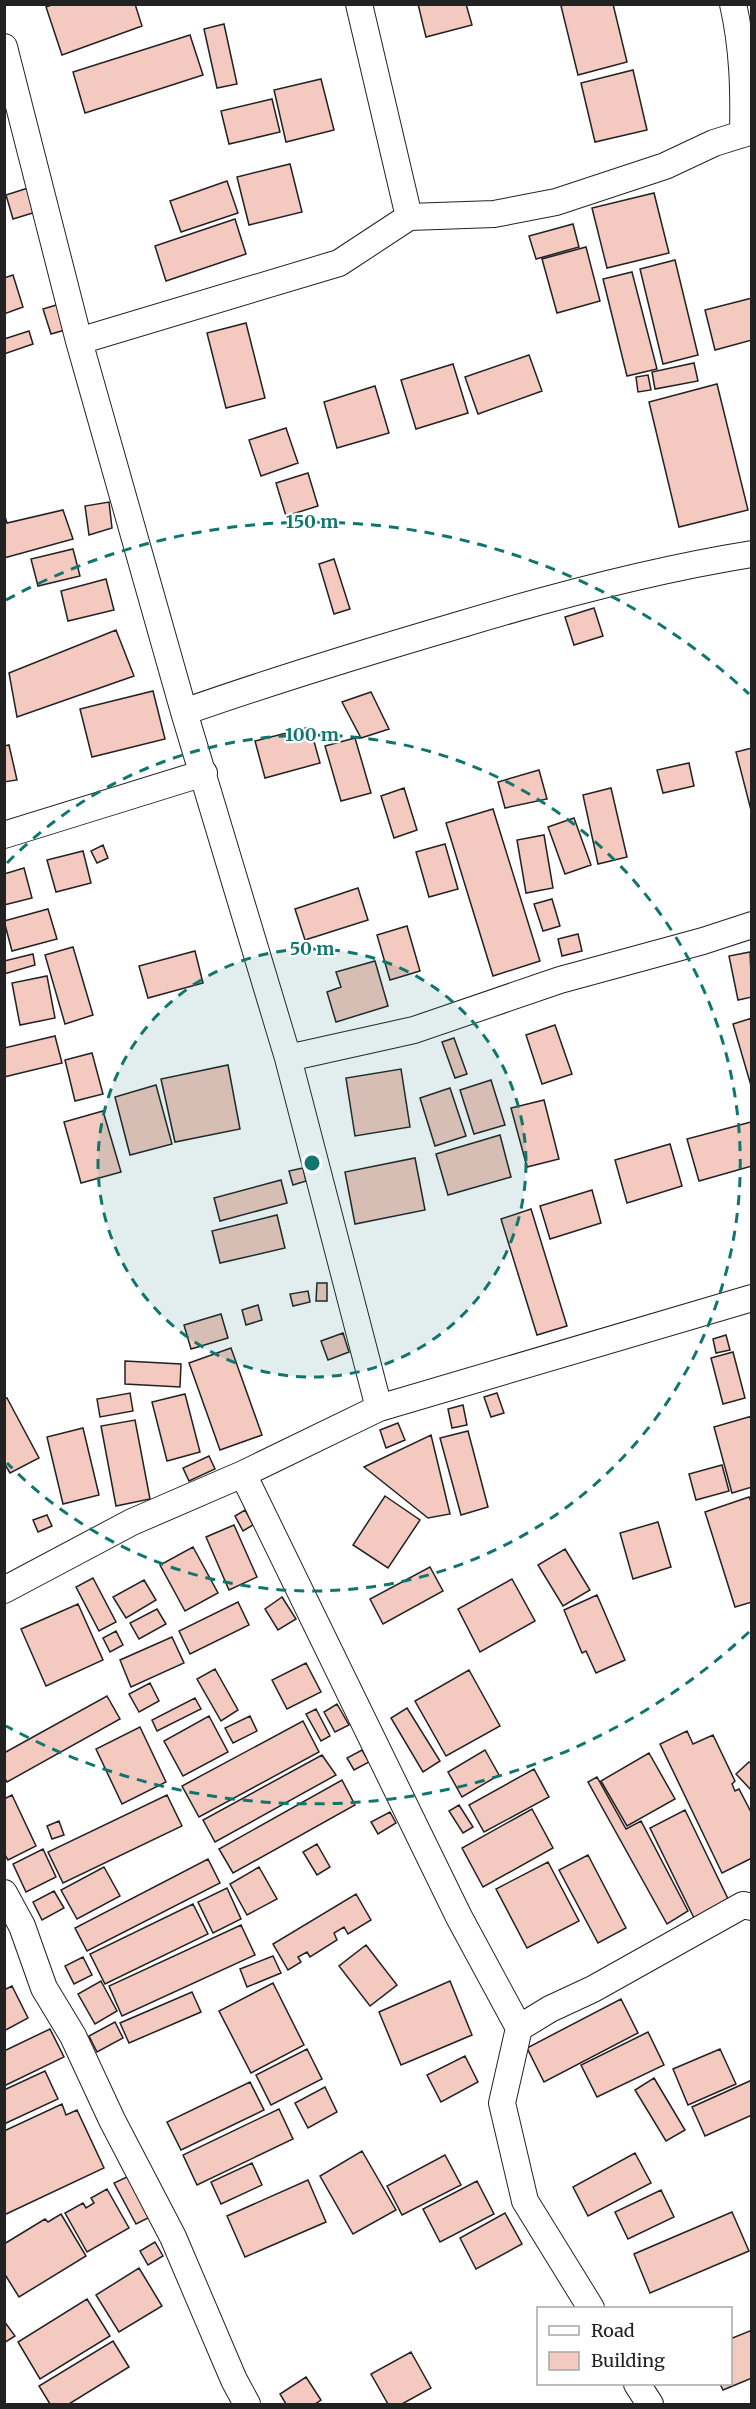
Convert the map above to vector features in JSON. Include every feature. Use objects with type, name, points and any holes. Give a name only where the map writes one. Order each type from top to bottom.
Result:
[{"type":"street","points":[[359,4],[409,217]]},
{"type":"street","points":[[79,341],[339,263],[409,217],[494,214],[556,202],[665,166],[714,143],[747,132],[740,34],[733,4]]},
{"type":"street","points":[[4,47],[79,341],[184,712],[288,1058],[379,1408]]},
{"type":"street","points":[[184,712],[308,669],[523,606],[673,567],[752,554]]},
{"type":"street","points":[[4,835],[204,773]]},
{"type":"street","points":[[288,1058],[414,1030],[560,980],[703,941],[752,925]]},
{"type":"street","points":[[4,1590],[132,1522],[243,1474],[379,1408],[752,1298]]},
{"type":"street","points":[[243,1474],[365,1719],[459,1917],[519,2028],[502,2103],[525,2201],[590,2307]]},
{"type":"street","points":[[4,1893],[22,1926],[44,1988],[73,2036],[112,2120],[173,2237],[234,2380],[247,2404]]},
{"type":"street","points":[[519,2028],[743,1905],[752,1907]]},
{"type":"street","points":[[638,2385],[650,2404]]},
{"type":"building","points":[[54,4],[135,4],[142,26],[62,55],[46,7]]},
{"type":"building","points":[[418,4],[466,4],[472,25],[426,37]]},
{"type":"building","points":[[565,4],[613,4],[627,62],[578,75],[561,6]]},
{"type":"building","points":[[224,24],[237,84],[217,88],[204,29]]},
{"type":"building","points":[[190,35],[203,75],[85,113],[73,72]]},
{"type":"building","points":[[633,70],[647,130],[595,142],[581,83]]},
{"type":"building","points":[[321,79],[334,130],[286,142],[274,90]]},
{"type":"building","points":[[272,99],[280,132],[229,144],[221,111]]},
{"type":"building","points":[[290,164],[302,212],[249,225],[237,177]]},
{"type":"building","points":[[227,181],[238,213],[181,232],[170,201]]},
{"type":"building","points":[[28,188],[36,212],[13,219],[6,195]]},
{"type":"building","points":[[654,193],[669,253],[607,268],[592,208]]},
{"type":"building","points":[[235,219],[246,254],[166,281],[155,246]]},
{"type":"building","points":[[573,224],[579,247],[536,259],[529,236]]},
{"type":"building","points":[[586,247],[600,301],[557,313],[542,259]]},
{"type":"building","points":[[675,260],[698,355],[663,364],[640,269]]},
{"type":"building","points":[[632,272],[657,369],[627,376],[603,279]]},
{"type":"building","points":[[13,275],[23,307],[4,314],[4,278]]},
{"type":"building","points":[[752,298],[752,340],[715,350],[705,310]]},
{"type":"building","points":[[63,303],[72,328],[51,334],[43,309]]},
{"type":"building","points":[[246,323],[265,398],[226,408],[207,333]]},
{"type":"building","points":[[29,331],[33,344],[4,354],[4,339]]},
{"type":"building","points":[[529,355],[542,391],[478,414],[465,377]]},
{"type":"building","points":[[694,363],[698,381],[655,389],[652,372]]},
{"type":"building","points":[[453,364],[468,413],[416,429],[401,380]]},
{"type":"building","points":[[648,375],[651,390],[638,392],[636,377]]},
{"type":"building","points":[[717,384],[748,510],[679,527],[649,402]]},
{"type":"building","points":[[375,386],[389,433],[337,448],[324,402]]},
{"type":"building","points":[[286,428],[298,463],[261,476],[249,440]]},
{"type":"building","points":[[308,473],[318,506],[286,516],[276,483]]},
{"type":"building","points":[[109,502],[112,528],[89,535],[85,506]]},
{"type":"building","points":[[63,510],[73,539],[4,558],[4,513],[7,523]]},
{"type":"building","points":[[73,549],[80,576],[38,586],[31,559]]},
{"type":"building","points":[[334,559],[350,609],[334,614],[319,564]]},
{"type":"building","points":[[106,579],[114,610],[68,621],[61,591]]},
{"type":"building","points":[[594,608],[603,636],[574,645],[565,617]]},
{"type":"building","points":[[116,630],[134,676],[17,717],[9,673]]},
{"type":"building","points":[[153,691],[165,739],[92,757],[80,709]]},
{"type":"building","points":[[371,692],[389,729],[361,738],[342,702]]},
{"type":"building","points":[[310,727],[320,763],[265,778],[255,741]]},
{"type":"building","points":[[355,738],[371,793],[341,801],[325,746]]},
{"type":"building","points":[[9,745],[17,780],[4,782],[4,746]]},
{"type":"building","points":[[752,748],[752,814],[736,752]]},
{"type":"building","points":[[689,763],[694,786],[663,793],[657,770]]},
{"type":"building","points":[[539,770],[547,799],[505,808],[498,782]]},
{"type":"building","points":[[404,788],[417,830],[394,838],[381,796]]},
{"type":"building","points":[[611,788],[627,857],[598,864],[583,795]]},
{"type":"building","points":[[493,809],[540,961],[493,976],[446,823]]},
{"type":"building","points":[[574,818],[591,865],[565,874],[548,827]]},
{"type":"building","points":[[544,835],[553,888],[526,893],[517,840]]},
{"type":"building","points":[[445,844],[458,889],[429,897],[416,852]]},
{"type":"building","points":[[103,845],[108,858],[97,863],[91,851]]},
{"type":"building","points":[[83,851],[91,883],[56,892],[47,860]]},
{"type":"building","points":[[24,868],[32,898],[4,905],[4,874]]},
{"type":"building","points":[[358,888],[368,920],[305,940],[295,909]]},
{"type":"building","points":[[552,899],[560,926],[543,931],[534,904]]},
{"type":"building","points":[[48,909],[57,939],[12,951],[4,921]]},
{"type":"building","points":[[407,926],[420,971],[390,980],[377,935]]},
{"type":"building","points":[[578,934],[582,951],[562,956],[558,939]]},
{"type":"building","points":[[73,947],[93,1015],[65,1024],[45,955]]},
{"type":"building","points":[[195,951],[203,983],[148,998],[139,966]]},
{"type":"building","points":[[750,952],[752,997],[738,1000],[729,956]]},
{"type":"building","points":[[33,954],[35,965],[4,974],[4,961]]},
{"type":"building","points":[[375,961],[388,1006],[336,1022],[327,992],[341,987],[336,972]]},
{"type":"building","points":[[47,976],[55,1018],[20,1025],[12,983]]},
{"type":"building","points":[[752,1018],[752,1089],[733,1024]]},
{"type":"building","points":[[555,1025],[572,1074],[542,1084],[526,1035]]},
{"type":"building","points":[[55,1036],[62,1063],[4,1077],[4,1048]]},
{"type":"building","points":[[454,1038],[467,1074],[455,1078],[442,1042]]},
{"type":"building","points":[[92,1053],[103,1094],[75,1101],[65,1060]]},
{"type":"building","points":[[228,1065],[240,1129],[175,1142],[161,1079]]},
{"type":"building","points":[[401,1069],[410,1127],[355,1136],[346,1078]]},
{"type":"building","points":[[491,1080],[505,1125],[474,1134],[460,1090]]},
{"type":"building","points":[[156,1085],[172,1144],[130,1155],[115,1097]]},
{"type":"building","points":[[450,1088],[466,1136],[435,1146],[420,1098]]},
{"type":"building","points":[[544,1100],[559,1159],[527,1167],[511,1108]]},
{"type":"building","points":[[103,1111],[121,1172],[81,1183],[64,1122]]},
{"type":"building","points":[[751,1122],[752,1166],[699,1181],[687,1139]]},
{"type":"building","points":[[500,1135],[511,1177],[448,1195],[436,1154]]},
{"type":"building","points":[[670,1144],[682,1186],[627,1203],[615,1160]]},
{"type":"building","points":[[415,1158],[425,1210],[355,1224],[345,1172]]},
{"type":"building","points":[[303,1168],[306,1181],[293,1185],[289,1171]]},
{"type":"building","points":[[281,1180],[287,1203],[220,1221],[214,1198]]},
{"type":"building","points":[[592,1190],[601,1223],[550,1239],[540,1206]]},
{"type":"building","points":[[531,1209],[567,1326],[537,1335],[501,1219]]},
{"type":"building","points":[[277,1215],[285,1248],[220,1263],[212,1231]]},
{"type":"building","points":[[317,1283],[327,1283],[327,1301],[316,1301]]},
{"type":"building","points":[[308,1291],[310,1302],[293,1306],[290,1294]]},
{"type":"building","points":[[258,1305],[262,1320],[246,1325],[242,1310]]},
{"type":"building","points":[[221,1314],[228,1338],[191,1349],[184,1325]]},
{"type":"building","points":[[343,1333],[349,1352],[328,1360],[321,1341]]},
{"type":"building","points":[[726,1335],[730,1350],[716,1353],[713,1339]]},
{"type":"building","points":[[231,1348],[262,1435],[220,1450],[189,1363]]},
{"type":"building","points":[[733,1352],[745,1398],[723,1404],[711,1358]]},
{"type":"building","points":[[125,1361],[181,1364],[180,1387],[125,1384]]},
{"type":"building","points":[[130,1393],[133,1411],[100,1417],[97,1399]]},
{"type":"building","points":[[497,1393],[504,1413],[491,1417],[484,1397]]},
{"type":"building","points":[[185,1394],[200,1452],[167,1461],[152,1402]]},
{"type":"building","points":[[7,1398],[39,1458],[10,1473],[4,1463],[4,1399]]},
{"type":"building","points":[[463,1405],[467,1425],[452,1428],[448,1409]]},
{"type":"building","points":[[752,1416],[752,1487],[732,1493],[714,1427]]},
{"type":"building","points":[[135,1420],[150,1499],[116,1506],[101,1426]]},
{"type":"building","points":[[398,1423],[405,1440],[386,1448],[380,1430]]},
{"type":"building","points":[[83,1428],[99,1495],[63,1504],[47,1437]]},
{"type":"building","points":[[468,1431],[488,1507],[461,1515],[440,1438]]},
{"type":"building","points":[[431,1435],[450,1514],[428,1518],[364,1467]]},
{"type":"building","points":[[209,1456],[215,1469],[189,1481],[183,1468]]},
{"type":"building","points":[[722,1465],[729,1491],[696,1500],[689,1474]]},
{"type":"building","points":[[385,1496],[420,1520],[388,1568],[353,1545]]},
{"type":"building","points":[[749,1497],[752,1504],[752,1602],[735,1607],[705,1512]]},
{"type":"building","points":[[245,1510],[253,1525],[243,1531],[235,1516]]},
{"type":"building","points":[[47,1515],[52,1526],[38,1532],[33,1520]]},
{"type":"building","points":[[658,1522],[671,1567],[633,1579],[620,1533]]},
{"type":"building","points":[[234,1525],[257,1577],[229,1590],[206,1537]]},
{"type":"building","points":[[193,1547],[218,1593],[185,1611],[160,1565]]},
{"type":"building","points":[[565,1549],[590,1590],[563,1606],[538,1565]]},
{"type":"building","points":[[430,1567],[443,1591],[383,1624],[370,1599]]},
{"type":"building","points":[[93,1578],[116,1622],[99,1631],[76,1587]]},
{"type":"building","points":[[512,1579],[535,1621],[480,1652],[458,1609]]},
{"type":"building","points":[[144,1580],[156,1600],[126,1618],[113,1597]]},
{"type":"building","points":[[597,1595],[625,1660],[596,1673],[586,1651],[582,1653],[564,1610]]},
{"type":"building","points":[[282,1597],[296,1619],[278,1630],[265,1609]]},
{"type":"building","points":[[238,1602],[249,1625],[190,1654],[179,1631]]},
{"type":"building","points":[[78,1604],[103,1660],[46,1686],[21,1629]]},
{"type":"building","points":[[157,1609],[166,1624],[139,1639],[130,1623]]},
{"type":"building","points":[[116,1631],[123,1645],[110,1652],[103,1638]]},
{"type":"building","points":[[172,1637],[184,1663],[131,1687],[120,1660]]},
{"type":"building","points":[[306,1663],[321,1692],[287,1709],[272,1680]]},
{"type":"building","points":[[215,1669],[238,1710],[221,1721],[197,1679]]},
{"type":"building","points":[[469,1670],[500,1726],[446,1756],[415,1701]]},
{"type":"building","points":[[150,1683],[159,1701],[139,1712],[129,1694]]},
{"type":"building","points":[[107,1696],[120,1719],[7,1782],[4,1777],[4,1753]]},
{"type":"building","points":[[195,1698],[201,1709],[157,1731],[152,1720]]},
{"type":"building","points":[[337,1704],[349,1725],[335,1732],[324,1712]]},
{"type":"building","points":[[407,1708],[440,1761],[423,1772],[391,1718]]},
{"type":"building","points":[[316,1709],[330,1736],[321,1741],[306,1714]]},
{"type":"building","points":[[209,1716],[228,1752],[183,1776],[164,1741]]},
{"type":"building","points":[[250,1716],[257,1731],[233,1743],[225,1728]]},
{"type":"building","points":[[303,1721],[319,1752],[199,1817],[182,1786]]},
{"type":"building","points":[[140,1727],[166,1782],[122,1804],[96,1749]]},
{"type":"building","points":[[687,1731],[693,1744],[713,1735],[735,1781],[732,1784],[735,1791],[739,1789],[752,1814],[752,1858],[722,1873],[660,1744]]},
{"type":"building","points":[[362,1750],[369,1762],[354,1770],[347,1758]]},
{"type":"building","points":[[485,1750],[499,1775],[462,1797],[448,1772]]},
{"type":"building","points":[[649,1753],[675,1799],[627,1826],[601,1781]]},
{"type":"building","points":[[322,1755],[336,1775],[215,1842],[203,1820]]},
{"type":"building","points":[[749,1762],[752,1764],[752,1791],[736,1774]]},
{"type":"building","points":[[534,1769],[549,1797],[484,1832],[469,1805]]},
{"type":"building","points":[[597,1777],[626,1829],[641,1821],[688,1911],[667,1924],[588,1782]]},
{"type":"building","points":[[342,1780],[355,1805],[233,1873],[219,1849]]},
{"type":"building","points":[[12,1795],[36,1846],[8,1860],[4,1853],[4,1799]]},
{"type":"building","points":[[167,1795],[182,1826],[63,1883],[48,1852]]},
{"type":"building","points":[[459,1805],[473,1827],[463,1833],[449,1811]]},
{"type":"building","points":[[532,1809],[553,1848],[483,1887],[462,1848]]},
{"type":"building","points":[[685,1810],[730,1903],[695,1920],[650,1828]]},
{"type":"building","points":[[390,1812],[396,1823],[378,1834],[371,1822]]},
{"type":"building","points":[[59,1821],[64,1835],[52,1839],[47,1826]]},
{"type":"building","points":[[317,1844],[330,1867],[317,1875],[303,1852]]},
{"type":"building","points":[[43,1849],[56,1877],[26,1892],[13,1864]]},
{"type":"building","points":[[588,1855],[626,1928],[598,1943],[559,1870]]},
{"type":"building","points":[[208,1859],[220,1883],[87,1951],[75,1928]]},
{"type":"building","points":[[548,1862],[579,1921],[527,1948],[496,1889]]},
{"type":"building","points":[[104,1867],[120,1896],[77,1919],[61,1890]]},
{"type":"building","points":[[259,1867],[277,1899],[247,1915],[230,1884]]},
{"type":"building","points":[[227,1888],[241,1919],[213,1933],[198,1902]]},
{"type":"building","points":[[54,1891],[64,1908],[42,1920],[33,1902]]},
{"type":"building","points":[[356,1894],[371,1920],[348,1934],[344,1927],[334,1933],[337,1940],[310,1957],[307,1952],[298,1957],[301,1962],[288,1970],[273,1944]]},
{"type":"building","points":[[193,1904],[208,1934],[105,1984],[90,1954]]},
{"type":"building","points":[[241,1925],[255,1955],[122,2016],[109,1986]]},
{"type":"building","points":[[366,1945],[397,1985],[370,2006],[339,1966]]},
{"type":"building","points":[[273,1956],[281,1973],[247,1987],[240,1969]]},
{"type":"building","points":[[83,1957],[92,1975],[74,1984],[65,1966]]},
{"type":"building","points":[[101,1981],[117,2011],[95,2024],[78,1994]]},
{"type":"building","points":[[450,1981],[472,2035],[401,2065],[379,2012]]},
{"type":"building","points":[[273,1983],[304,2045],[251,2073],[219,2011]]},
{"type":"building","points":[[12,1986],[28,2018],[4,2031],[4,1990]]},
{"type":"building","points":[[192,1992],[201,2012],[129,2043],[120,2023]]},
{"type":"building","points":[[621,1999],[638,2033],[544,2082],[527,2048]]},
{"type":"building","points":[[115,2022],[123,2038],[97,2052],[89,2036]]},
{"type":"building","points":[[50,2029],[64,2057],[4,2086],[4,2051]]},
{"type":"building","points":[[648,2032],[664,2065],[597,2097],[581,2065]]},
{"type":"building","points":[[307,2049],[322,2079],[271,2105],[256,2075]]},
{"type":"building","points":[[720,2049],[736,2084],[688,2105],[673,2069]]},
{"type":"building","points":[[465,2056],[478,2082],[441,2102],[427,2075]]},
{"type":"building","points":[[45,2071],[58,2099],[4,2124],[4,2090]]},
{"type":"building","points":[[654,2078],[685,2130],[666,2141],[635,2090]]},
{"type":"building","points":[[752,2080],[752,2115],[705,2136],[692,2107]]},
{"type":"building","points":[[250,2082],[264,2110],[181,2150],[167,2122]]},
{"type":"building","points":[[325,2087],[337,2112],[308,2128],[295,2103]]},
{"type":"building","points":[[62,2104],[66,2115],[77,2110],[104,2168],[4,2215],[4,2131]]},
{"type":"building","points":[[279,2109],[293,2139],[197,2185],[183,2155]]},
{"type":"building","points":[[362,2151],[396,2210],[353,2234],[320,2176]]},
{"type":"building","points":[[635,2153],[651,2183],[588,2216],[573,2187]]},
{"type":"building","points":[[445,2155],[461,2185],[402,2215],[387,2186]]},
{"type":"building","points":[[252,2163],[262,2185],[221,2204],[211,2182]]},
{"type":"building","points":[[131,2175],[152,2216],[136,2224],[114,2183]]},
{"type":"building","points":[[308,2180],[326,2222],[245,2257],[227,2216]]},
{"type":"building","points":[[477,2181],[494,2214],[440,2242],[423,2209]]},
{"type":"building","points":[[107,2189],[129,2228],[87,2252],[65,2213],[83,2203],[86,2208],[94,2203],[91,2198]]},
{"type":"building","points":[[661,2190],[674,2217],[628,2239],[615,2212]]},
{"type":"building","points":[[732,2212],[749,2251],[650,2293],[634,2254]]},
{"type":"building","points":[[505,2213],[522,2244],[476,2269],[460,2238]]},
{"type":"building","points":[[61,2214],[86,2256],[19,2297],[4,2273],[4,2244],[45,2219],[48,2222]]},
{"type":"building","points":[[155,2242],[163,2256],[148,2265],[140,2251]]},
{"type":"building","points":[[139,2268],[162,2306],[119,2332],[96,2295]]},
{"type":"building","points":[[87,2299],[110,2336],[40,2379],[18,2342]]},
{"type":"building","points":[[4,2321],[15,2336],[4,2343]]},
{"type":"building","points":[[752,2330],[752,2378],[723,2390],[720,2385],[732,2385],[732,2338]]},
{"type":"building","points":[[113,2341],[129,2367],[69,2404],[50,2404],[39,2386]]},
{"type":"building","points":[[411,2352],[431,2388],[402,2404],[388,2404],[371,2374]]},
{"type":"building","points":[[306,2377],[321,2400],[315,2404],[286,2404],[280,2394]]}]
